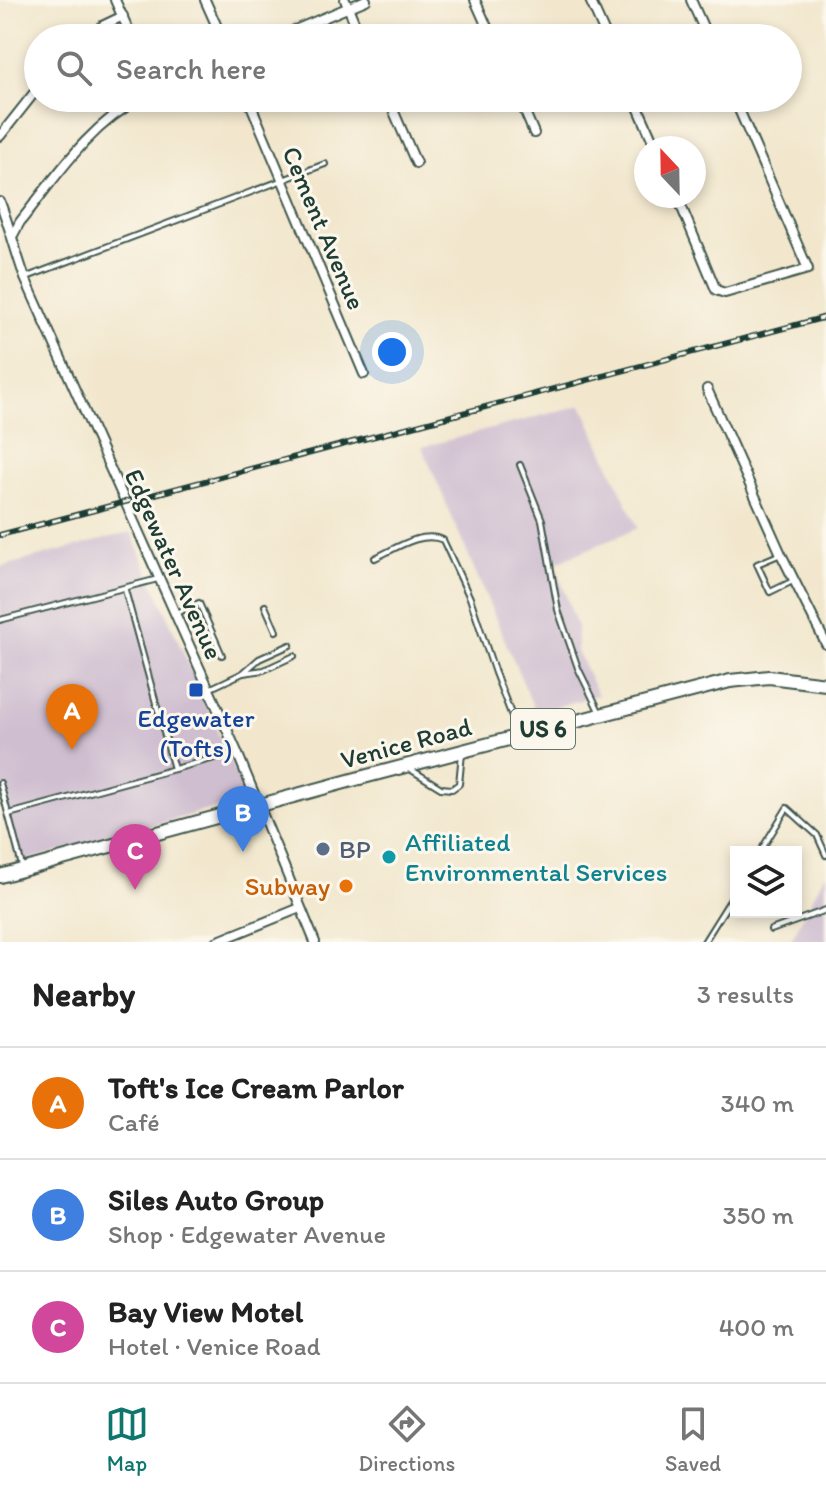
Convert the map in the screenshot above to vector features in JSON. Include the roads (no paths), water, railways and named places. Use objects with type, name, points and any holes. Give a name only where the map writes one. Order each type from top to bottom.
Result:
[{"type":"main road","name":"Venice Road","points":[[0,876],[730,681],[769,677],[826,684]]},
{"type":"street","points":[[115,0],[126,24]]},
{"type":"street","points":[[205,0],[216,24]]},
{"type":"street","points":[[305,24],[346,4],[366,0]]},
{"type":"street","points":[[475,0],[486,24]]},
{"type":"street","points":[[590,0],[601,24]]},
{"type":"street","points":[[691,0],[702,24]]},
{"type":"street","points":[[346,4],[355,24]]},
{"type":"street","points":[[106,24],[123,16]]},
{"type":"street","points":[[0,136],[24,106]]},
{"type":"street","points":[[13,235],[20,222],[95,129],[116,112]]},
{"type":"street","name":"Cement Avenue","points":[[254,112],[364,374]]},
{"type":"street","points":[[394,112],[416,163]]},
{"type":"street","points":[[525,112],[534,133]]},
{"type":"street","points":[[640,112],[651,136]]},
{"type":"street","points":[[682,208],[716,290],[725,293],[808,269],[740,112]]},
{"type":"street","name":"Edgewater Avenue","points":[[0,202],[25,278],[237,752],[315,942]]},
{"type":"street","points":[[707,389],[781,554],[826,644]]},
{"type":"street","points":[[216,942],[300,908]]},
{"type":"lane","points":[[25,278],[325,164]]},
{"type":"lane","points":[[520,465],[542,520],[558,610],[578,668],[601,715]]},
{"type":"lane","points":[[375,558],[419,538],[433,536],[443,540],[470,598],[520,735]]},
{"type":"lane","points":[[781,554],[757,564],[770,592],[795,580]]},
{"type":"lane","points":[[0,620],[158,579]]},
{"type":"lane","points":[[125,590],[174,769]]},
{"type":"lane","points":[[174,614],[199,603],[222,655]]},
{"type":"lane","points":[[265,606],[276,631]]},
{"type":"lane","points":[[209,689],[243,673],[259,659],[290,645]]},
{"type":"lane","points":[[243,673],[264,670],[294,656]]},
{"type":"lane","points":[[405,766],[441,788],[452,789],[459,784],[462,751]]},
{"type":"lane","points":[[9,814],[237,752]]},
{"type":"lane","points":[[0,783],[23,870]]},
{"type":"lane","points":[[764,846],[787,808],[817,835],[826,855]]},
{"type":"lane","points":[[704,942],[730,901]]},
{"type":"lane","points":[[771,930],[826,910]]},
{"type":"railway","points":[[0,535],[826,317]]},
{"type":"place","name":"Edgewater (Tofts)","points":[[196,690]]},
{"type":"place","name":"Toft's Ice Cream Parlor","points":[[72,750]]},
{"type":"place","name":"BP","points":[[323,849]]},
{"type":"place","name":"Siles Auto Group","points":[[243,852]]},
{"type":"place","name":"Affiliated Environmental Services","points":[[389,857]]},
{"type":"place","name":"Subway","points":[[346,886]]},
{"type":"place","name":"Bay View Motel","points":[[135,890]]}]
